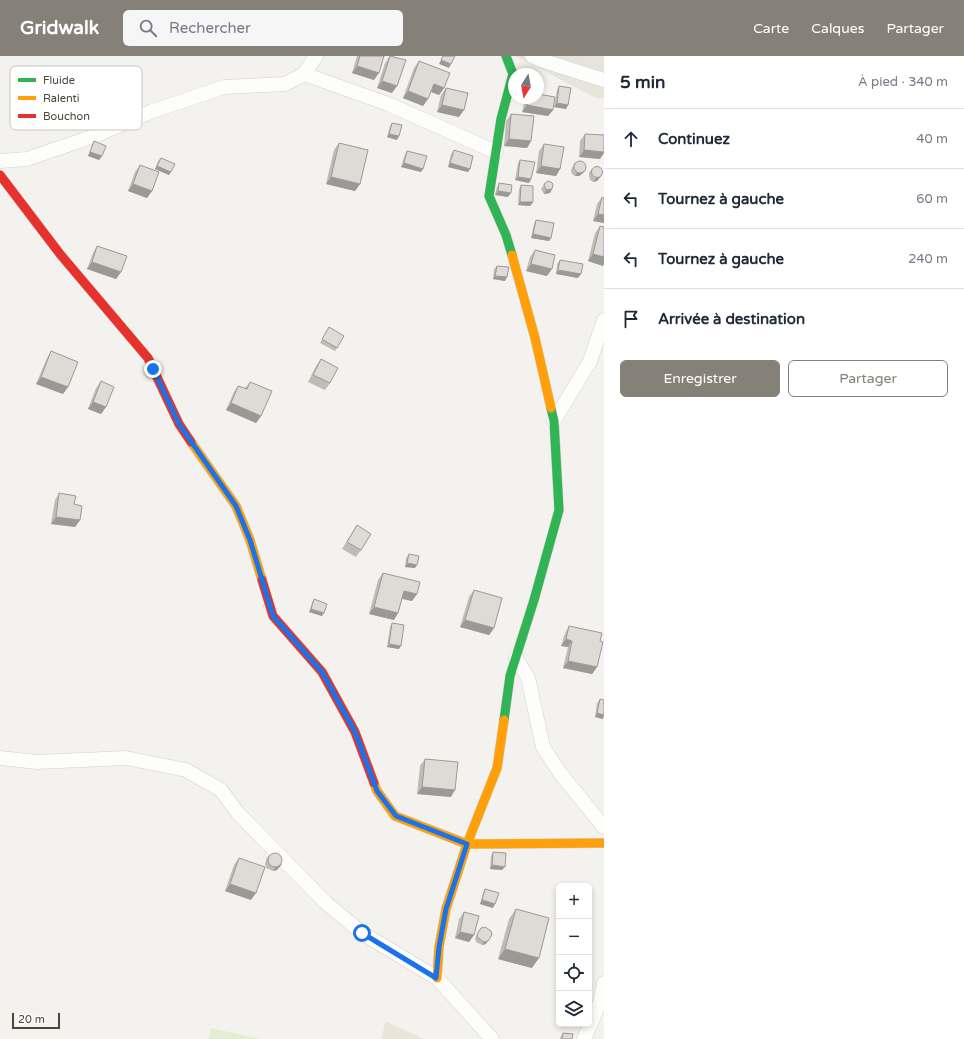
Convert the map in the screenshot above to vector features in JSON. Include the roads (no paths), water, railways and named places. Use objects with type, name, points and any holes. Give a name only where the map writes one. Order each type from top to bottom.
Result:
[{"type":"street","points":[[142,116],[224,87],[285,84],[304,74],[316,56]]},
{"type":"street","points":[[436,978],[439,947],[446,909],[467,844],[498,768],[510,676],[534,600],[559,510],[554,420],[535,338],[506,235],[490,196],[501,119],[513,74],[506,56]]},
{"type":"street","points":[[540,57],[604,80]]},
{"type":"street","points":[[304,74],[388,104],[496,152]]},
{"type":"street","points":[[0,161],[27,159],[108,130]]},
{"type":"street","points":[[0,175],[60,254],[148,358],[179,424],[236,506],[250,540],[273,616],[322,672],[355,732],[377,791],[396,816],[467,844],[604,843]]},
{"type":"street","points":[[554,420],[590,361],[604,320]]},
{"type":"street","points":[[516,658],[528,678],[543,747],[560,773],[604,828],[586,844]]},
{"type":"street","points":[[0,758],[37,762],[126,758],[186,770],[221,790],[237,812],[325,902],[356,928],[436,978],[492,1039]]},
{"type":"street","points":[[584,1039],[600,1002],[604,983]]}]
